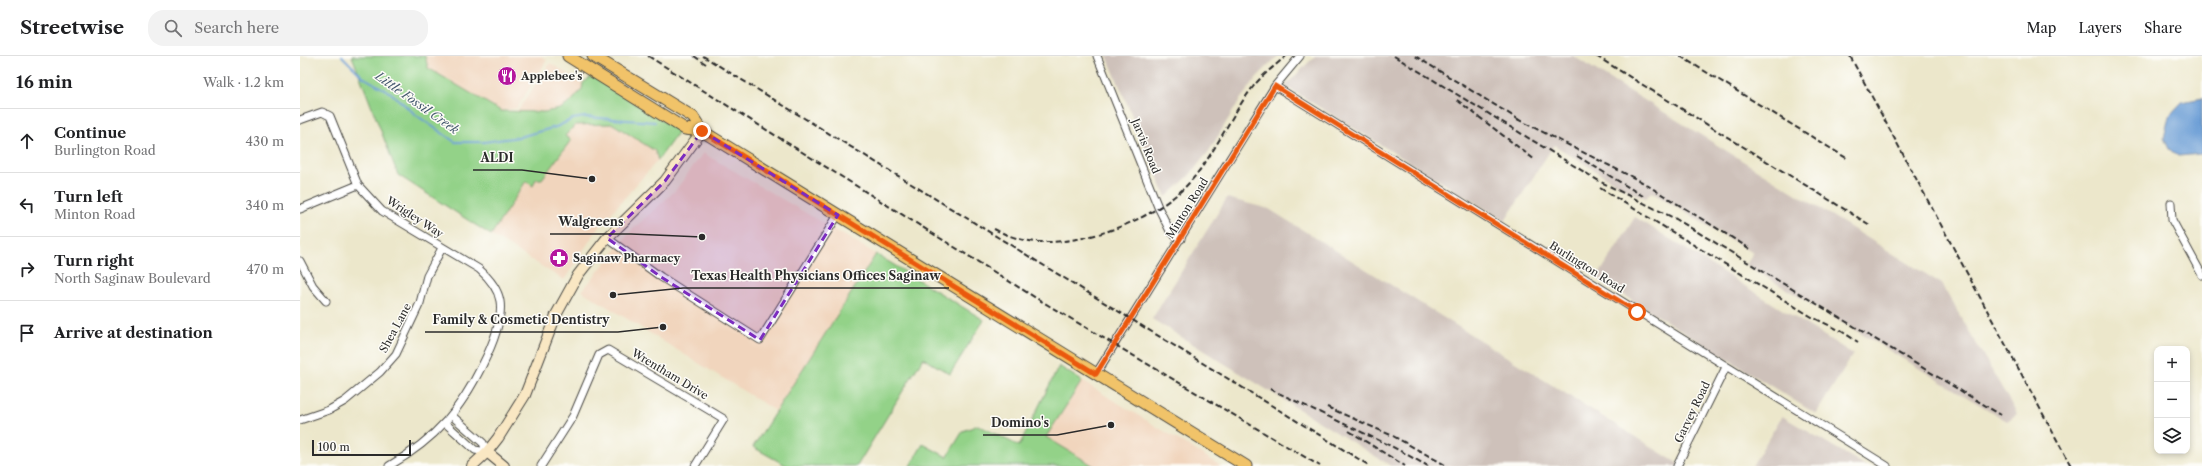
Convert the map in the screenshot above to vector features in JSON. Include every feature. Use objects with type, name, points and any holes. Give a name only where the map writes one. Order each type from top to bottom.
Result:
[{"type":"main road","points":[[568,56],[685,129],[702,131],[1246,466]]},
{"type":"main road","points":[[593,56],[693,117],[702,131]]},
{"type":"main road","points":[[472,466],[487,452],[506,426],[525,395],[556,315],[569,290],[607,238],[665,181],[702,131]]},
{"type":"main road","points":[[487,452],[504,466]]},
{"type":"street","name":"Jarvis Road","points":[[1097,56],[1158,207],[1170,231],[1181,239]]},
{"type":"street","name":"Minton Road","points":[[1096,374],[1275,86],[1300,56]]},
{"type":"street","name":"Burlington Road","points":[[1275,86],[1887,466]]},
{"type":"street","name":"Wrigley Way","points":[[300,120],[326,112],[330,116],[358,185],[382,211],[479,269],[487,276],[501,302],[498,325],[491,348],[475,380],[451,415]]},
{"type":"street","points":[[300,209],[358,185]]},
{"type":"street","points":[[2171,203],[2172,220],[2202,275]]},
{"type":"street","points":[[607,238],[661,277],[760,340],[838,215]]},
{"type":"street","name":"Shea Lane","points":[[300,420],[329,410],[345,401],[380,372],[396,354],[420,303],[427,276],[442,248]]},
{"type":"street","points":[[300,261],[313,286],[326,301]]},
{"type":"street","name":"Wrentham Drive","points":[[541,466],[573,416],[597,358],[603,352],[613,352],[724,419],[695,466]]},
{"type":"street","name":"Garvey Road","points":[[1677,466],[1726,367]]},
{"type":"street","points":[[389,466],[425,441],[445,423],[451,415],[483,443],[487,452]]},
{"type":"street","points":[[445,423],[475,450],[487,452]]},
{"type":"highlighted area","points":[[702,131],[838,215],[760,340],[661,277],[607,238],[665,181]]},
{"type":"shaded area","points":[[425,56],[541,56],[547,60],[517,108],[501,111],[428,68]]},
{"type":"shaded area","points":[[1107,56],[1278,56],[1257,77],[1239,101],[1209,151],[1188,177],[1166,197]]},
{"type":"shaded area","points":[[1315,56],[1573,56],[1942,284],[2017,414],[2007,421],[1746,265],[1753,253],[1651,192],[1646,198],[1630,192],[1554,145],[1505,221],[1285,86]]},
{"type":"shaded area","points":[[550,63],[583,83],[582,89],[571,102],[560,109],[544,112],[517,112]]},
{"type":"shaded area","points":[[613,124],[655,151],[658,160],[598,228],[564,280],[491,235],[526,181],[536,179],[571,140],[565,136],[575,125]]},
{"type":"shaded area","points":[[703,153],[876,254],[776,411],[582,291],[632,230],[675,191]]},
{"type":"shaded area","points":[[1227,198],[1269,209],[1682,466],[1391,466],[1152,319]]},
{"type":"shaded area","points":[[1635,217],[1853,354],[1816,414],[1597,278]]},
{"type":"shaded area","points":[[1082,381],[1221,466],[1094,466],[1046,437]]},
{"type":"shaded area","points":[[1782,416],[1866,466],[1752,466]]},
{"type":"green space","points":[[352,56],[425,56],[428,68],[501,111],[544,112],[560,109],[571,102],[582,89],[583,83],[592,76],[679,131],[658,160],[655,151],[613,124],[575,125],[565,136],[571,140],[542,179],[536,179],[533,186],[526,181],[491,235],[398,175]]},
{"type":"green space","points":[[876,254],[984,320],[950,374],[923,358],[857,466],[787,466],[753,447]]},
{"type":"green space","points":[[1059,366],[1082,381],[1046,437],[1094,466],[910,466],[923,444],[947,457],[963,431],[978,425],[1019,446]]},
{"type":"water","points":[[2202,98],[2202,154],[2178,156],[2169,149],[2164,138],[2169,116],[2182,102]]},
{"type":"waterway","name":"Little Fossil Creek","points":[[342,56],[363,77],[391,93],[416,115],[455,142],[484,142],[519,137],[556,127],[573,119],[585,117],[655,122]]},
{"type":"railway","points":[[648,56],[1036,298],[1320,466]]},
{"type":"railway","points":[[694,56],[706,64]]},
{"type":"railway","points":[[703,56],[1370,466]]},
{"type":"railway","points":[[994,229],[1023,240],[1059,242],[1100,234],[1120,227],[1159,208],[1189,183],[1207,160],[1244,99],[1253,87],[1264,75],[1286,56]]},
{"type":"railway","points":[[1394,56],[1599,181],[1676,219],[2001,415]]},
{"type":"railway","points":[[1415,56],[1521,121]]},
{"type":"railway","points":[[1596,56],[1870,225]]},
{"type":"railway","points":[[1680,56],[1848,159]]},
{"type":"railway","points":[[1850,56],[2071,466]]},
{"type":"railway","points":[[1457,100],[1535,160]]},
{"type":"railway","points":[[1517,119],[1642,182],[1752,250]]},
{"type":"railway","points":[[1577,156],[1643,196]]},
{"type":"railway","points":[[1600,188],[1812,317],[1841,331],[1858,342]]},
{"type":"railway","points":[[1270,389],[1391,446],[1428,466]]},
{"type":"railway","points":[[1327,407],[1393,436],[1447,466]]},
{"type":"railway","points":[[1349,431],[1405,466]]},
{"type":"place","name":"Applebee's","points":[[507,76]]},
{"type":"place","name":"ALDI","points":[[592,179]]},
{"type":"place","name":"Walgreens","points":[[702,237]]},
{"type":"place","name":"Saginaw Pharmacy","points":[[559,258]]},
{"type":"place","name":"Texas Health Physicians Offices Saginaw","points":[[613,295]]},
{"type":"place","name":"Family & Cosmetic Dentistry","points":[[663,327]]},
{"type":"place","name":"Domino's","points":[[1111,425]]},
{"type":"route","points":[[702,131],[1096,374],[1134,316],[1275,86],[1637,312]]}]
